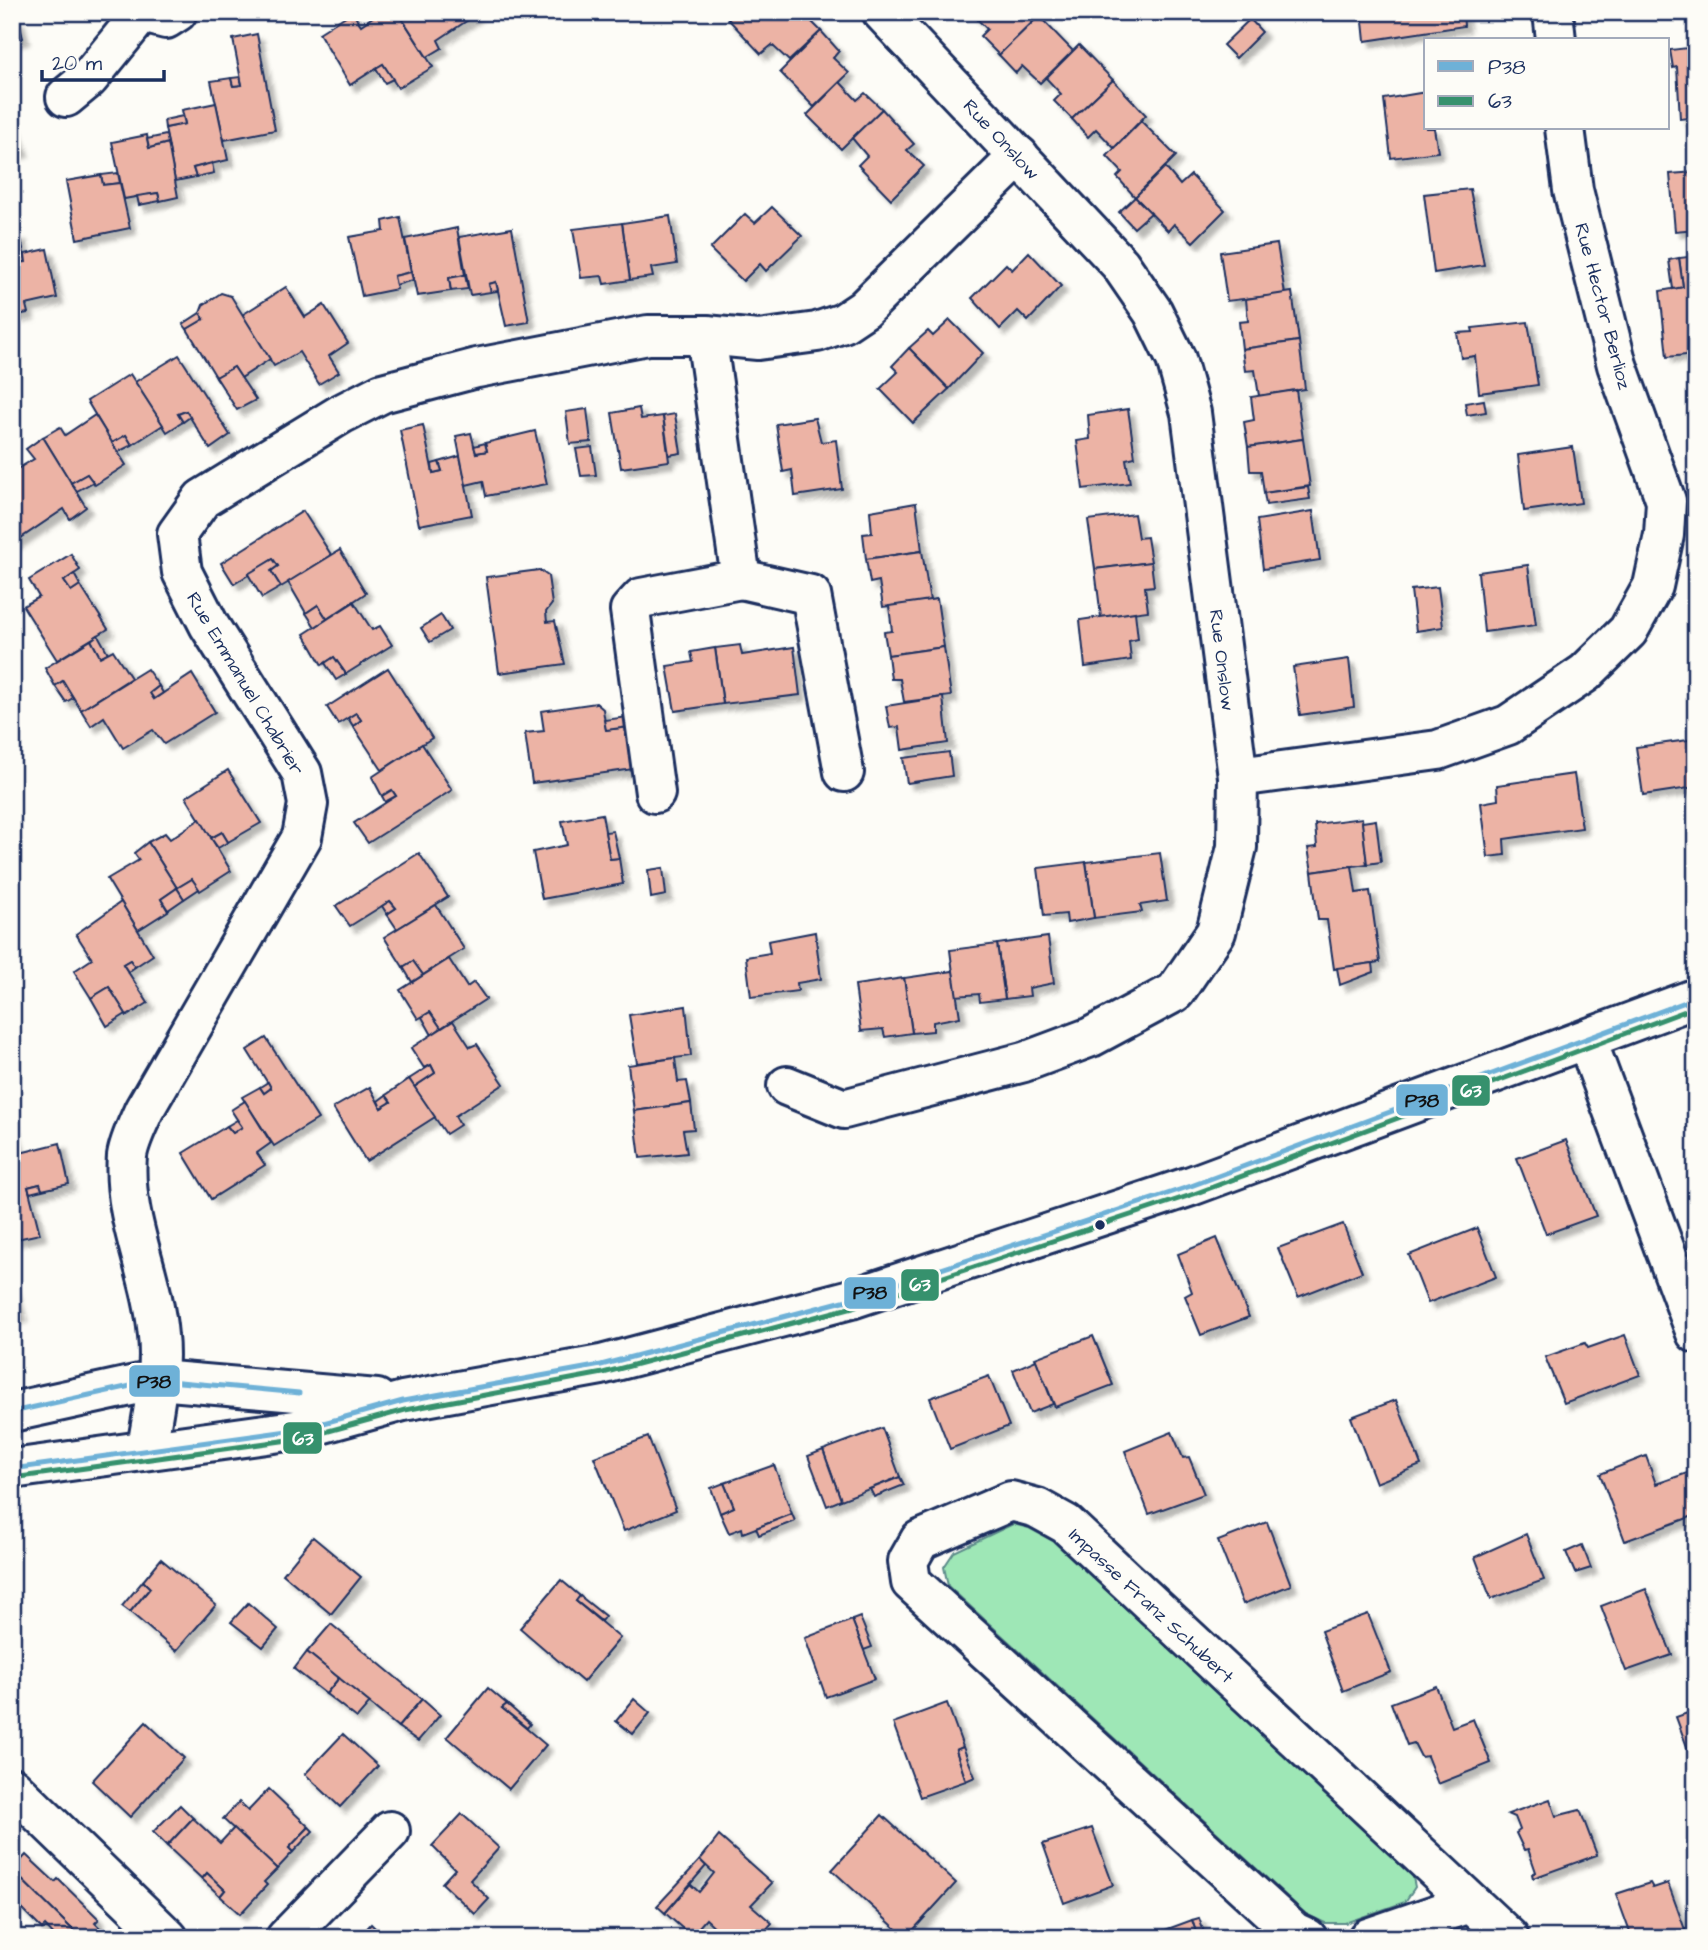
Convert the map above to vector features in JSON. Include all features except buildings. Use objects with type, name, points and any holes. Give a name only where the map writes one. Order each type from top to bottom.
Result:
[{"type":"street","name":"Rue Onslow","points":[[787,1086],[844,1110],[1024,1062],[1091,1037],[1175,992],[1216,932],[1237,847],[1238,777],[1191,413],[1176,359],[1153,312],[1120,264],[882,12]]},
{"type":"street","points":[[1553,12],[1556,38]]},
{"type":"street","points":[[66,97],[89,78],[152,13]]},
{"type":"street","name":"Rue Hector Berlioz","points":[[1238,777],[1438,750],[1508,724],[1585,673],[1628,631],[1653,586],[1664,535],[1666,501],[1617,365],[1573,190],[1565,130]]},
{"type":"street","name":"Rue Emmanuel Chabrier","points":[[147,1448],[158,1380],[159,1336],[149,1282],[128,1210],[127,1153],[144,1110],[302,837],[308,804],[302,773],[209,625],[182,572],[177,534],[201,499],[341,414],[383,393],[477,368],[648,335],[706,335],[758,340],[817,332],[843,323],[864,309],[1019,156]]},
{"type":"street","points":[[706,335],[741,579]]},
{"type":"street","points":[[655,793],[630,610],[641,598],[741,579],[811,595],[844,772]]},
{"type":"street","points":[[12,1469],[147,1448],[302,1429],[403,1401],[601,1365],[851,1299],[1191,1186],[1587,1041],[1696,998]]},
{"type":"street","points":[[1587,1041],[1696,1333]]},
{"type":"street","points":[[12,1412],[158,1380],[403,1401]]},
{"type":"street","name":"Impasse Franz Schubert","points":[[1307,1938],[1294,1932],[911,1582],[908,1561],[920,1540],[1011,1501],[1037,1508],[1066,1524],[1509,1938]]},
{"type":"street","points":[[12,1787],[168,1938]]},
{"type":"street","points":[[286,1938],[390,1830]]},
{"type":"street","points":[[1368,1938],[1470,1903]]},
{"type":"green space","points":[[1013,1524],[1029,1528],[1053,1541],[1412,1873],[1415,1887],[1405,1902],[1345,1923],[1325,1923],[1306,1914],[948,1586],[944,1567],[954,1552]]},
{"type":"transit line","name":"P38","points":[[12,1469],[302,1429],[403,1401],[601,1365],[851,1299],[1191,1186],[1696,998]]},
{"type":"transit line","name":"63","points":[[13,1478],[303,1438],[405,1410],[603,1373],[853,1307],[1194,1194],[1696,1007]]},
{"type":"transit line","name":"P38","points":[[12,1412],[158,1380],[299,1393]]}]
